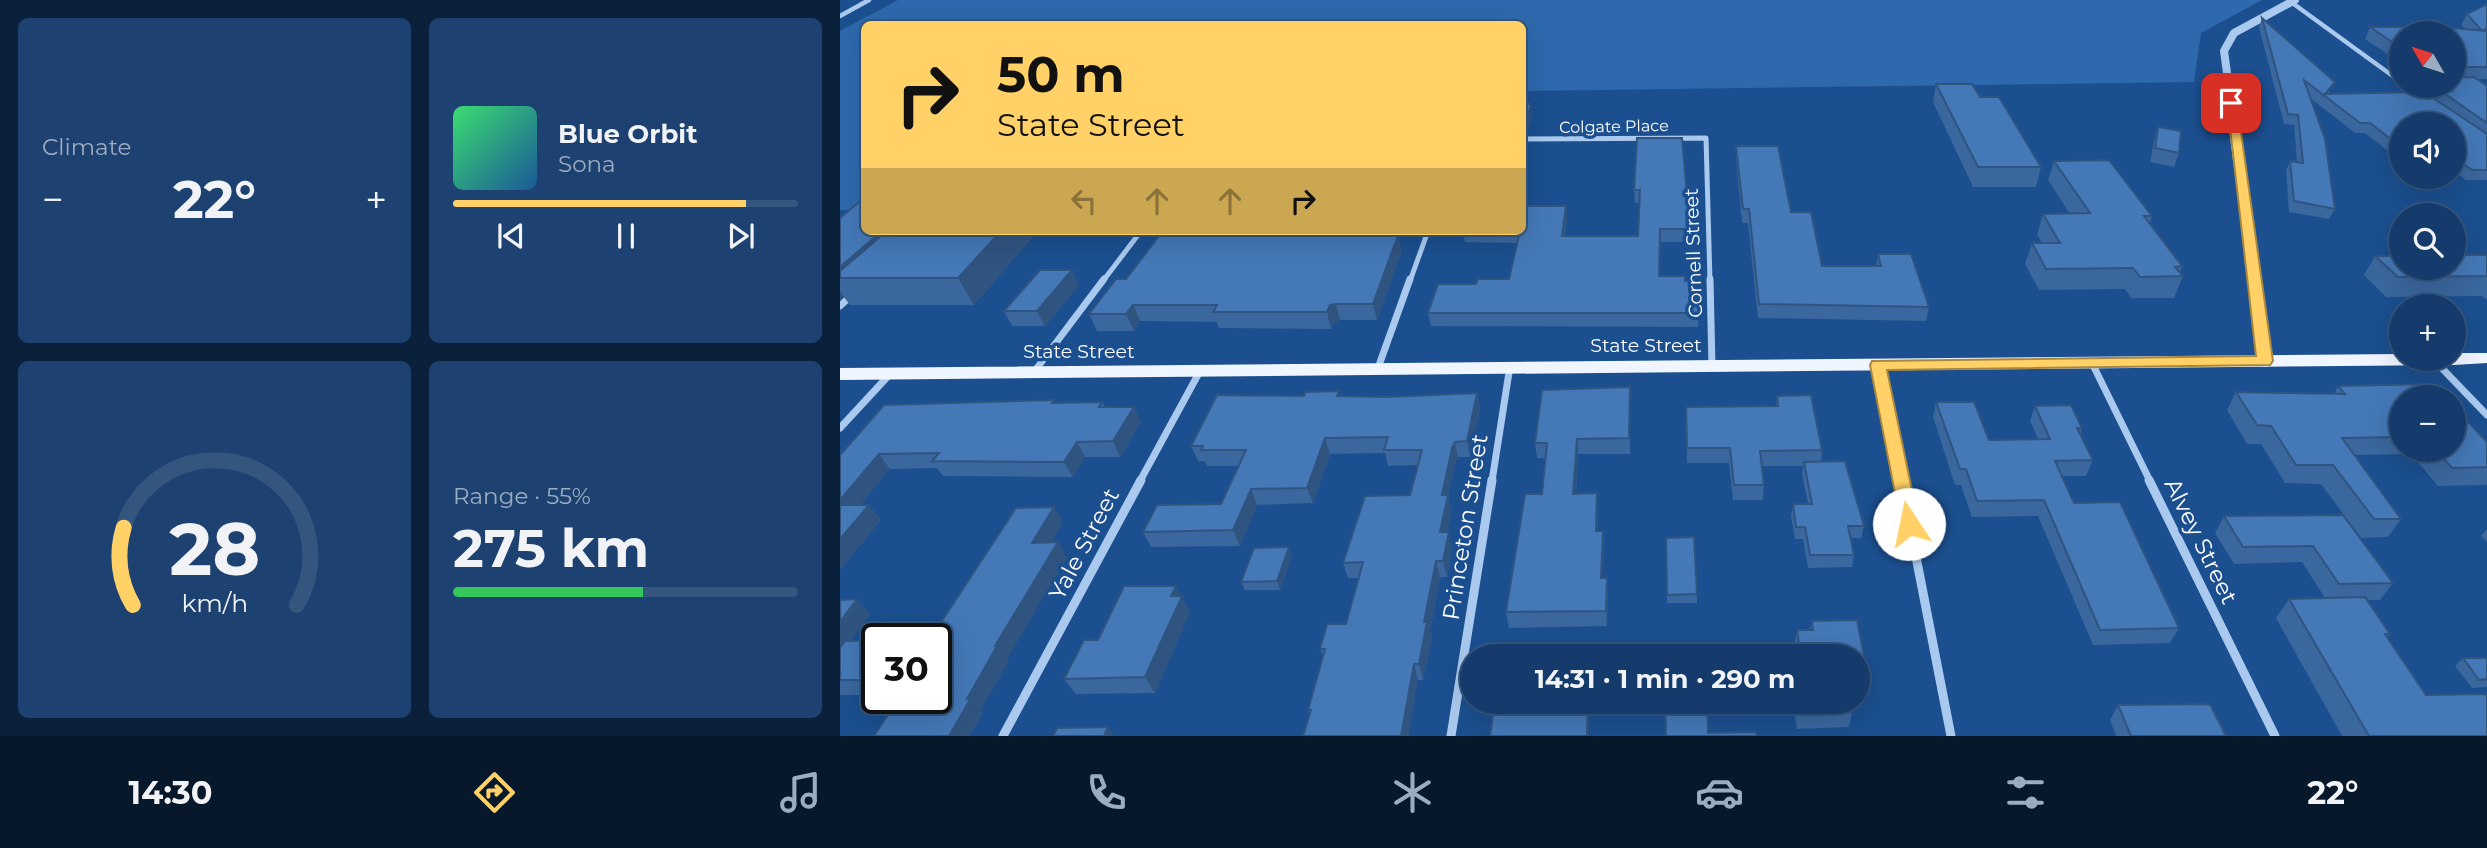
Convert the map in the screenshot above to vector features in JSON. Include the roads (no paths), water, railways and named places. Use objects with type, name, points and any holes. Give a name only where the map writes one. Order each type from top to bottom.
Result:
[{"type":"main road","name":"State Street","points":[[2466,359],[2487,358]]},
{"type":"main road","name":"State Street","points":[[840,374],[1510,365],[1712,367],[2389,360]]},
{"type":"street","points":[[840,16],[869,0]]},
{"type":"street","points":[[2265,361],[2224,51],[2234,33],[2293,1],[2389,73]]},
{"type":"street","name":"Colgate Place","points":[[1526,139],[1706,138]]},
{"type":"street","name":"Cornell Street","points":[[1706,138],[1712,367]]},
{"type":"street","points":[[1034,372],[1138,235]]},
{"type":"street","points":[[1378,368],[1427,235]]},
{"type":"street","points":[[840,306],[859,289]]},
{"type":"street","name":"Alvey Street","points":[[2092,363],[2275,736]]},
{"type":"street","name":"Princeton Street","points":[[1451,736],[1510,365]]},
{"type":"street","points":[[1878,365],[1951,736]]},
{"type":"street","name":"Yale Street","points":[[1003,736],[1200,371]]},
{"type":"street","points":[[2445,371],[2487,415]]},
{"type":"street","points":[[840,428],[890,373]]}]
